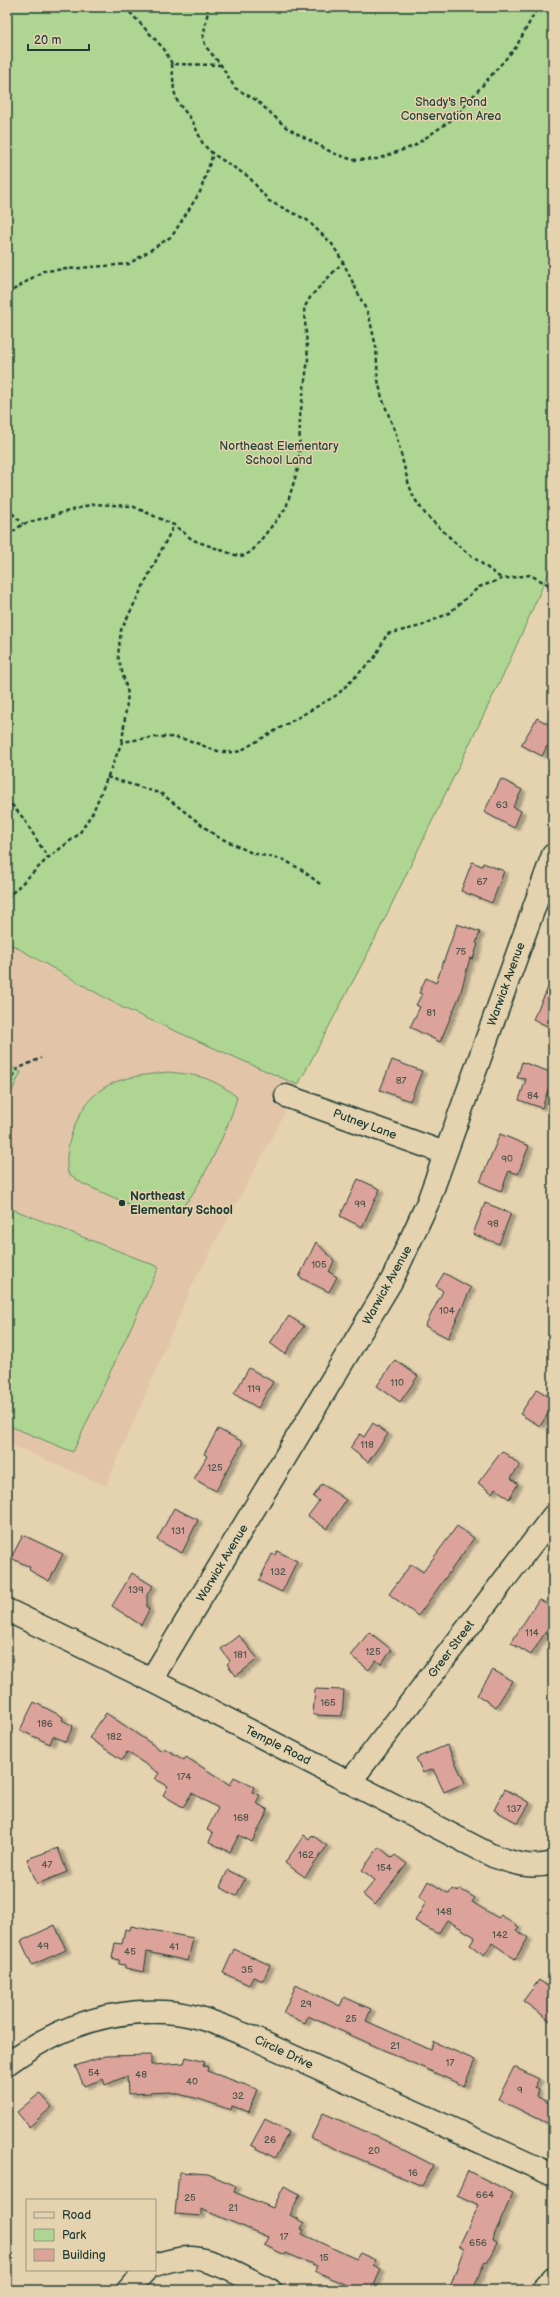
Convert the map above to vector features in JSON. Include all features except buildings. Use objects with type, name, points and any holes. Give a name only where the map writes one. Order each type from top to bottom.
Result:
[{"type":"street","name":"Warwick Avenue","points":[[151,1680],[392,1280],[425,1209],[553,855]]},
{"type":"street","name":"Putney Lane","points":[[286,1096],[445,1153]]},
{"type":"street","name":"Greer Street","points":[[350,1782],[553,1516]]},
{"type":"street","name":"Temple Road","points":[[7,1610],[151,1680],[493,1856],[518,1865],[542,1866],[553,1862]]},
{"type":"street","name":"Circle Drive","points":[[7,2064],[29,2048],[51,2036],[100,2016],[140,2011],[177,2013],[214,2022],[246,2034],[553,2175]]},
{"type":"street","points":[[156,2265],[170,2260],[192,2258],[222,2267],[270,2290]]},
{"type":"street","points":[[128,2290],[145,2271]]},
{"type":"street","points":[[542,2290],[553,2278]]},
{"type":"path","points":[[125,7],[164,48],[172,64],[174,92],[178,103],[192,120],[203,144],[213,154],[248,177],[268,201],[307,220],[332,244],[343,262],[368,316],[376,347],[378,380],[382,398],[396,434],[408,482],[414,498],[426,515],[460,547],[502,578]]},
{"type":"path","points":[[207,7],[208,11],[203,38],[206,48],[221,65],[235,88],[256,100],[287,128],[333,154],[353,160],[377,159],[414,146],[454,118],[516,47],[538,7]]},
{"type":"path","points":[[172,64],[221,65]]},
{"type":"path","points":[[7,294],[43,271],[129,264],[172,236],[200,192],[213,154]]},
{"type":"path","points":[[7,536],[23,524],[93,504],[132,506],[174,525],[193,540],[244,556],[252,552],[286,508],[299,465],[300,417],[308,359],[304,308],[311,296],[343,262]]},
{"type":"path","points":[[7,508],[23,524]]},
{"type":"path","points":[[7,898],[48,858],[79,834],[93,812],[122,742],[128,694],[118,656],[121,630],[174,525]]},
{"type":"path","points":[[122,742],[159,737],[184,739],[214,752],[228,753],[240,751],[336,695],[375,657],[387,634],[421,626],[449,613],[479,587],[502,578],[530,575],[553,587]]},
{"type":"path","points":[[107,777],[162,794],[216,836],[252,853],[284,860],[302,870],[320,884]]},
{"type":"path","points":[[7,799],[24,819],[48,858]]},
{"type":"path","points":[[7,1090],[17,1069],[41,1058]]},
{"type":"shaded area","name":"Northeast Elementary School","points":[[7,942],[123,1008],[298,1085],[282,1119],[192,1286],[106,1486],[7,1443]]},
{"type":"green space","name":"Northeast Elementary School Land","points":[[7,7],[553,7],[553,563],[506,669],[369,951],[298,1085],[123,1008],[7,942]]},
{"type":"green space","points":[[7,1065],[21,1072],[7,1102]]},
{"type":"green space","points":[[168,1072],[188,1074],[204,1078],[220,1085],[237,1097],[228,1123],[213,1157],[187,1202],[176,1212],[168,1214],[149,1213],[83,1184],[68,1173],[68,1146],[71,1135],[81,1113],[89,1101],[99,1091],[110,1084],[122,1080]]},
{"type":"green space","points":[[7,1207],[159,1267],[73,1452],[7,1425]]},
{"type":"place","name":"Northeast Elementary School","points":[[122,1203]]},
{"type":"park label","name":"Shady's Pond Conservation Area","points":[[451,109]]}]
